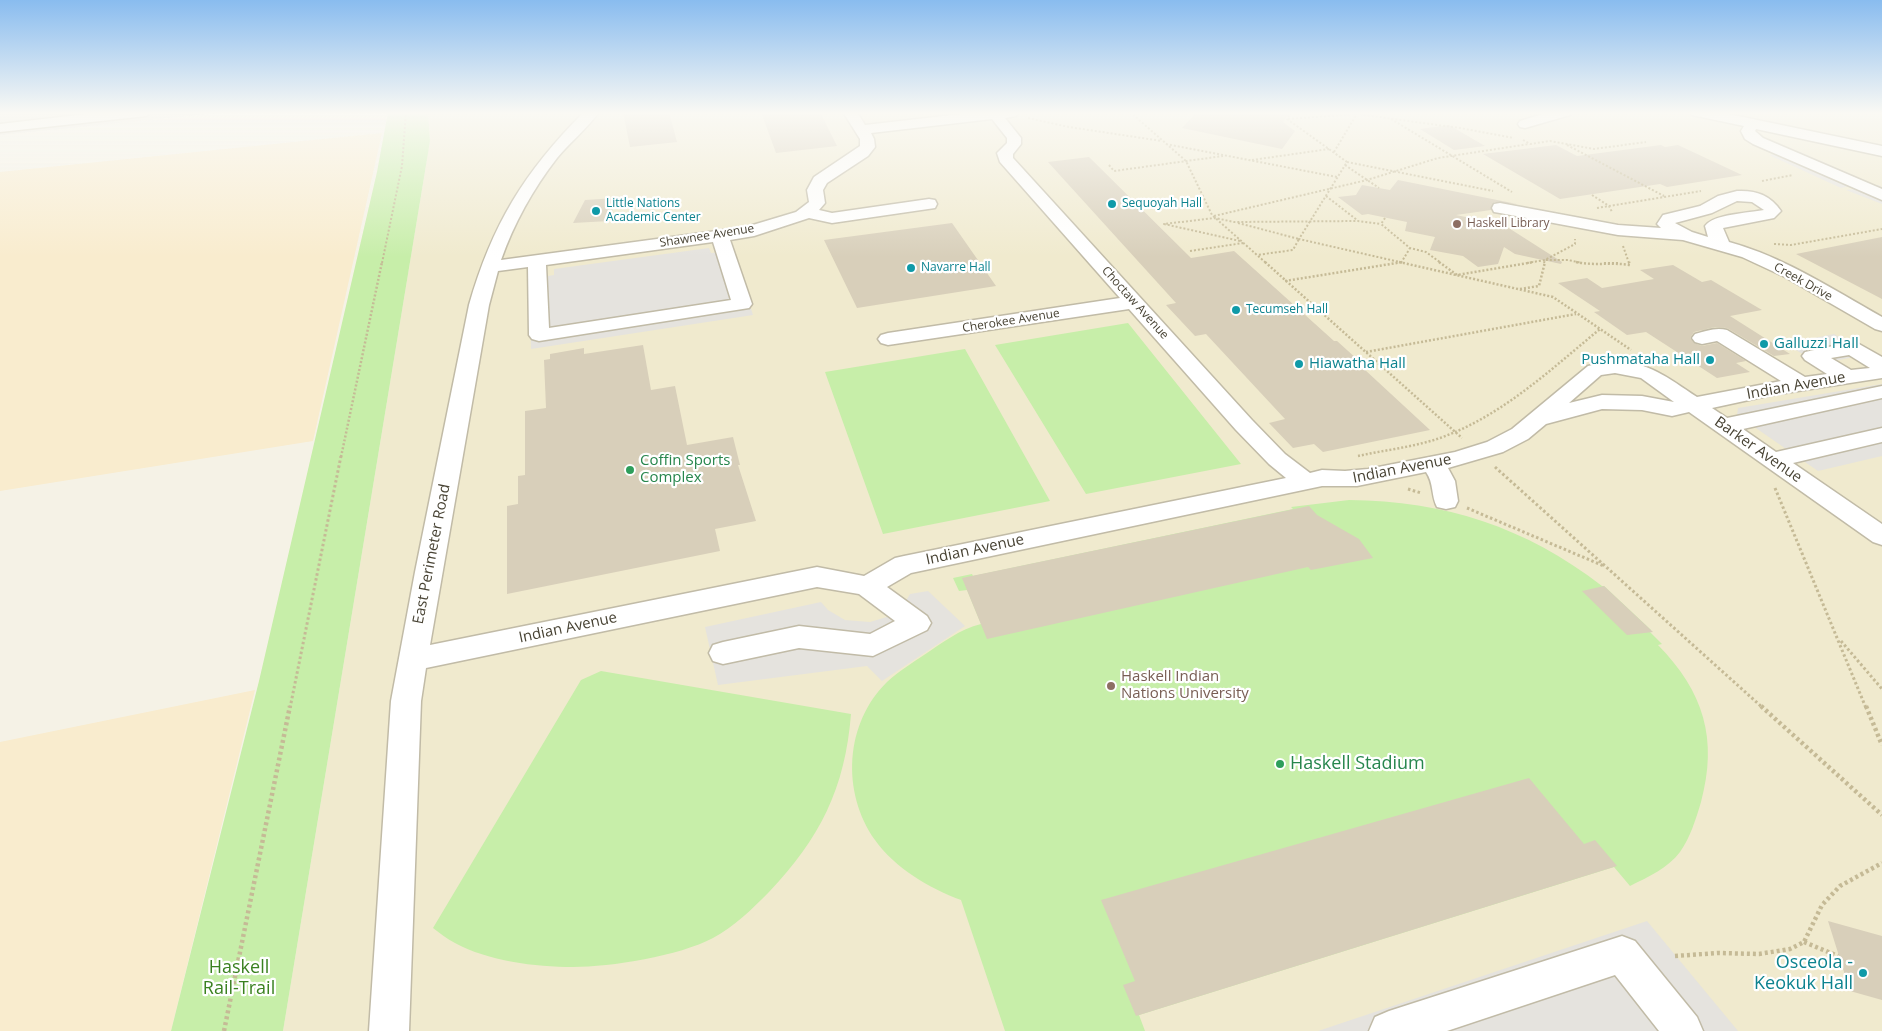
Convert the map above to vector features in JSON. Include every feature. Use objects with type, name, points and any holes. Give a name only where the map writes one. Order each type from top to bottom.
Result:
[{"type":"street","name":"East Perimeter Road","points":[[389,1031],[403,735],[412,660],[479,305],[489,267],[504,229],[522,195],[547,160]]},
{"type":"street","points":[[808,213],[817,203],[815,190],[820,180],[852,160]]},
{"type":"street","name":"Choctaw Avenue","points":[[1006,160],[1244,425],[1277,459],[1307,482]]},
{"type":"street","points":[[1801,160],[1882,196]]},
{"type":"street","points":[[1682,235],[1666,224],[1669,219],[1705,210],[1725,198],[1744,195],[1763,201],[1770,206],[1773,211],[1768,214],[1714,226],[1721,245]]},
{"type":"street","name":"Creek Drive","points":[[1500,200],[1577,223],[1618,230],[1682,235],[1721,245],[1761,259],[1882,325]]},
{"type":"street","points":[[808,213],[832,218],[929,204]]},
{"type":"street","name":"Shawnee Avenue","points":[[489,267],[748,232],[808,213]]},
{"type":"street","points":[[537,260],[538,335],[742,304],[720,236]]},
{"type":"street","name":"Cherokee Avenue","points":[[888,339],[1134,302]]},
{"type":"street","points":[[1702,338],[1720,334],[1801,384]]},
{"type":"street","points":[[1847,377],[1812,356],[1852,348],[1882,366]]},
{"type":"street","name":"Indian Avenue","points":[[412,660],[817,578],[867,586],[904,565],[1322,478],[1352,480],[1479,454],[1508,442],[1595,370],[1614,367],[1632,359]]},
{"type":"street","name":"Barker Avenue","points":[[1632,359],[1648,374],[1724,426],[1773,471],[1882,536]]},
{"type":"street","name":"Indian Avenue","points":[[1535,421],[1568,410],[1602,402],[1642,403],[1672,409],[1801,384],[1882,372]]},
{"type":"street","points":[[1724,426],[1882,392]]},
{"type":"street","points":[[1773,471],[1882,435]]},
{"type":"street","points":[[1432,464],[1443,479],[1446,488],[1446,501]]},
{"type":"street","points":[[723,653],[799,637],[873,645],[917,623],[867,586]]},
{"type":"street","points":[[1389,1031],[1622,954],[1684,1031]]},
{"type":"path","points":[[224,1031],[402,160]]},
{"type":"path","points":[[1109,166],[1114,171],[1193,160]]},
{"type":"path","points":[[1250,160],[1337,177]]},
{"type":"path","points":[[1345,160],[1397,172],[1500,200]]},
{"type":"path","points":[[1242,242],[1164,224],[1214,217],[1367,180],[1438,160]]},
{"type":"path","points":[[1459,160],[1520,196]]},
{"type":"path","points":[[1595,160],[1665,197]]},
{"type":"path","points":[[1186,161],[1214,217],[1882,815]]},
{"type":"path","points":[[1257,256],[1293,250],[1347,162]]},
{"type":"path","points":[[1345,165],[1379,188]]},
{"type":"path","points":[[1759,181],[1796,175]]},
{"type":"path","points":[[1518,289],[1538,286],[1545,260],[1575,244],[1579,211],[1703,190]]},
{"type":"path","points":[[1234,222],[1358,221],[1381,224],[1410,248],[1426,252],[1457,275],[1545,260],[1568,260],[1591,264],[1611,262],[1630,266],[1617,224],[1609,206],[1592,195]]},
{"type":"path","points":[[1326,196],[1358,221]]},
{"type":"path","points":[[1214,217],[1299,239],[1553,297],[1600,329],[1632,359]]},
{"type":"path","points":[[1381,224],[1385,218]]},
{"type":"path","points":[[1774,244],[1791,245],[1882,229]]},
{"type":"path","points":[[1190,251],[1242,242]]},
{"type":"path","points":[[1402,262],[1410,248]]},
{"type":"path","points":[[1285,281],[1402,262]]},
{"type":"path","points":[[1365,352],[1577,314]]},
{"type":"path","points":[[1351,458],[1439,439],[1455,432],[1510,402],[1600,329]]},
{"type":"path","points":[[1773,471],[1882,745]]},
{"type":"path","points":[[1374,476],[1386,482],[1446,501],[1549,541],[1607,567]]},
{"type":"path","points":[[1839,639],[1882,688]]},
{"type":"path","points":[[1675,956],[1759,954],[1790,949],[1804,942],[1822,905],[1840,886],[1882,862]]},
{"type":"path","points":[[1804,942],[1838,956]]},
{"type":"shaded area","points":[[116,160],[376,160],[313,441],[0,491],[0,172]]},
{"type":"shaded area","name":"Haskell Indian Nations University","points":[[427,160],[1882,160],[1882,1031],[283,1031]]},
{"type":"shaded area","points":[[1780,160],[1819,160],[1871,183],[1864,184],[1868,187],[1878,185],[1882,187],[1882,204],[1846,190],[1854,189],[1850,186],[1841,188]]},
{"type":"shaded area","points":[[709,248],[711,253],[732,251],[753,315],[531,349],[530,279],[554,275],[554,269]]},
{"type":"shaded area","points":[[1834,334],[1869,354],[1819,364],[1786,344]]},
{"type":"shaded area","points":[[1882,384],[1882,456],[1818,471],[1737,415],[1738,408]]},
{"type":"shaded area","points":[[928,591],[965,626],[882,681],[867,666],[718,685],[705,627],[821,602],[828,610],[845,620],[870,622],[890,616],[903,606],[910,594]]},
{"type":"shaded area","points":[[255,690],[171,1031],[0,1031],[0,742]]},
{"type":"shaded area","points":[[1647,921],[1738,1031],[1318,1031]]},
{"type":"green space","name":"Haskell Rail-Trail","points":[[379,160],[427,160],[283,1031],[171,1031],[259,681]]},
{"type":"green space","points":[[1128,323],[1241,464],[1086,494],[995,345]]},
{"type":"green space","points":[[965,349],[1050,501],[883,534],[825,372]]},
{"type":"green space","name":"Haskell Stadium","points":[[1349,500],[1418,506],[1451,512],[1483,521],[1514,533],[1573,565],[1604,586],[1651,630],[1649,631],[1662,644],[1658,645],[1687,680],[1703,718],[1707,737],[1706,779],[1697,815],[1684,847],[1664,867],[1651,876],[1630,886],[1614,867],[1139,1015],[1145,1031],[1005,1031],[961,900],[937,890],[903,868],[883,850],[864,821],[857,801],[853,780],[852,758],[856,737],[863,717],[873,699],[887,682],[906,667],[951,637],[981,624],[967,590],[959,591],[953,578],[972,574],[973,576],[1293,509],[1291,507]]},
{"type":"green space","points":[[601,671],[851,714],[843,766],[827,811],[816,832],[787,872],[742,917],[728,929],[713,938],[682,950],[625,963],[558,967],[497,959],[452,941],[433,928],[581,680]]},
{"type":"building","points":[[1092,160],[1191,258],[1234,251],[1368,369],[1364,369],[1430,430],[1323,452],[1314,444],[1293,448],[1269,423],[1285,419],[1206,334],[1195,336],[1166,305],[1176,303],[1048,162]]},
{"type":"building","points":[[1493,160],[1710,160],[1742,175],[1667,187],[1660,184],[1560,199]]},
{"type":"building","name":"Haskell Library","points":[[1398,180],[1517,204],[1494,202],[1491,210],[1456,215],[1504,225],[1562,262],[1561,264],[1515,254],[1504,247],[1498,264],[1478,267],[1463,256],[1430,250],[1435,237],[1405,231],[1407,222],[1368,214],[1362,215],[1338,197],[1356,195],[1362,185],[1390,190]]},
{"type":"building","name":"Little Nations Academic Center","points":[[616,198],[609,221],[573,223],[585,200]]},
{"type":"building","name":"Navarre Hall","points":[[952,223],[996,286],[857,308],[824,240]]},
{"type":"building","points":[[1882,237],[1882,299],[1796,254]]},
{"type":"building","points":[[1673,265],[1702,282],[1711,280],[1762,310],[1730,316],[1790,354],[1774,356],[1727,328],[1715,327],[1694,332],[1690,338],[1694,343],[1702,346],[1717,343],[1746,361],[1736,363],[1750,372],[1717,378],[1646,332],[1627,335],[1594,312],[1600,311],[1558,283],[1587,278],[1602,288],[1654,279],[1640,270]]},
{"type":"building","name":"Coffin Sports Complex","points":[[643,345],[651,390],[675,386],[687,445],[733,437],[740,465],[738,465],[756,521],[715,529],[720,551],[507,594],[507,506],[518,504],[518,476],[525,475],[525,411],[546,408],[544,360],[550,359],[550,354],[584,348],[584,354]]},
{"type":"building","points":[[1309,506],[1317,515],[1359,539],[1373,558],[1311,570],[1308,567],[987,639],[962,578]]},
{"type":"building","points":[[1604,586],[1653,632],[1627,635],[1582,591]]},
{"type":"building","points":[[1529,778],[1584,844],[1595,840],[1617,866],[1136,1016],[1123,985],[1135,981],[1101,900]]},
{"type":"building","name":"Osceola - Keokuk Hall","points":[[1828,921],[1882,936],[1882,1000],[1850,991]]},
{"type":"place","name":"Sequoyah Hall","points":[[1112,204]]},
{"type":"place","name":"Little Nations Academic Center","points":[[596,211]]},
{"type":"place","name":"Haskell Library","points":[[1457,224]]},
{"type":"place","name":"Navarre Hall","points":[[911,268]]},
{"type":"place","name":"Tecumseh Hall","points":[[1236,310]]},
{"type":"place","name":"Galluzzi Hall","points":[[1764,344]]},
{"type":"place","name":"Pushmataha Hall","points":[[1710,360]]},
{"type":"place","name":"Hiawatha Hall","points":[[1299,364]]},
{"type":"place","name":"Coffin Sports Complex","points":[[630,470]]},
{"type":"place","name":"Haskell Indian Nations University","points":[[1111,686]]},
{"type":"place","name":"Haskell Stadium","points":[[1280,764]]},
{"type":"place","name":"Osceola - Keokuk Hall","points":[[1863,973]]}]
